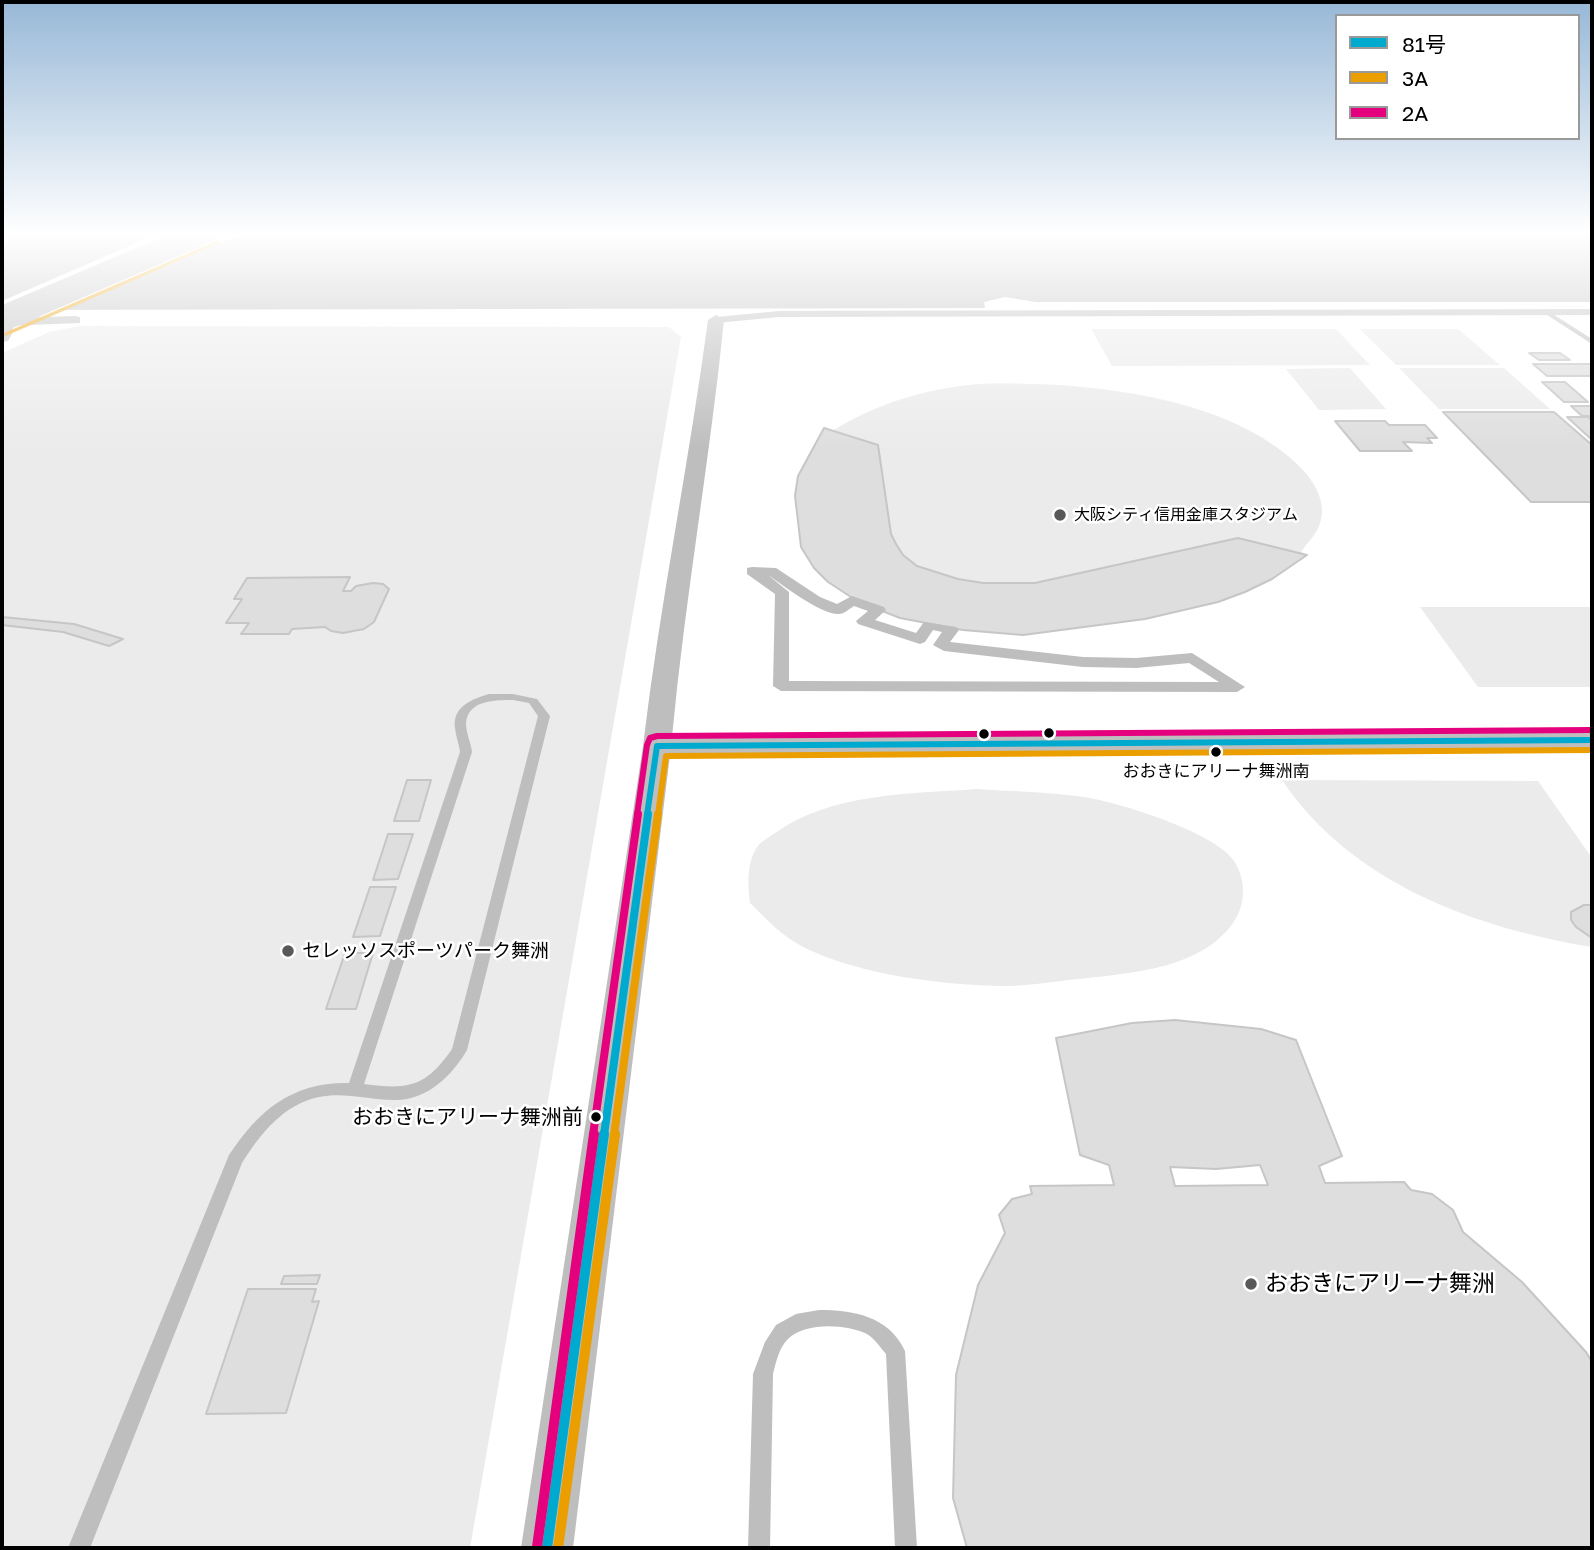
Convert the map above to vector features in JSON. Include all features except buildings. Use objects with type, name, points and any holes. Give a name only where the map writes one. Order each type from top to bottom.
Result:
[{"type":"street","points":[[3,328],[56,304]]},
{"type":"street","points":[[547,1548],[657,746],[667,651],[705,421],[716,320],[779,314],[1592,312]]},
{"type":"street","points":[[752,571],[771,571],[815,600],[838,610],[852,600],[878,610],[863,621],[920,639],[929,625],[951,629],[941,645],[1008,655],[1122,663],[1192,658],[1237,687],[781,686],[782,592],[752,571]]},
{"type":"street","points":[[657,746],[1592,740]]},
{"type":"lane","points":[[1546,312],[1592,342]]},
{"type":"lane","points":[[79,1548],[235,1160],[250,1135],[269,1115],[291,1099],[321,1091],[355,1088],[400,1094],[420,1088],[439,1077],[459,1050],[542,727],[544,716],[533,701],[507,695],[492,696],[479,700],[463,715],[460,724],[466,752],[355,1088]]},
{"type":"lane","points":[[759,1548],[763,1374],[771,1347],[788,1327],[817,1318],[855,1322],[876,1330],[894,1351],[906,1548]]},
{"type":"shaded area","points":[[2,304],[984,304],[985,308],[2,310]]},
{"type":"shaded area","name":"セレッソスポーツパーク舞洲","points":[[79,326],[669,327],[681,337],[470,1548],[2,1548],[2,353],[49,332]]},
{"type":"shaded area","points":[[1091,329],[1336,329],[1370,365],[1112,366]]},
{"type":"shaded area","points":[[1360,329],[1458,329],[1500,365],[1396,365]]},
{"type":"shaded area","points":[[1350,368],[1386,409],[1319,410],[1286,369]]},
{"type":"shaded area","points":[[1399,368],[1504,368],[1550,409],[1439,409]]},
{"type":"shaded area","name":"大阪シティ信用金庫スタジアム","points":[[978,384],[1059,385],[1102,389],[1146,396],[1230,421],[1266,440],[1297,464],[1314,484],[1321,500],[1322,517],[1316,533],[1301,552],[1307,555],[1272,579],[1218,602],[1145,619],[1023,635],[963,630],[900,618],[828,582],[814,568],[801,547],[795,496],[798,476],[824,428],[832,431],[902,399]]},
{"type":"shaded area","points":[[1420,607],[1592,607],[1592,687],[1478,687]]},
{"type":"shaded area","points":[[1282,780],[1538,781],[1592,858],[1592,947],[1504,927],[1419,895],[1380,873],[1343,847],[1310,816]]},
{"type":"shaded area","points":[[976,789],[1093,799],[1157,817],[1200,835],[1229,855],[1237,866],[1243,888],[1239,913],[1225,933],[1211,945],[1168,965],[1121,974],[1005,986],[901,977],[825,957],[795,943],[750,903],[749,874],[754,852],[763,841],[797,820],[821,810],[871,798]]},
{"type":"pier","points":[[2,304],[76,304],[53,314],[2,314]]},
{"type":"transit line","name":"3A","points":[[6,334],[74,304]]},
{"type":"transit line","name":"2A","points":[[537,1547],[650,738],[1592,730]]},
{"type":"transit line","name":"81号","points":[[657,746],[1592,740]]},
{"type":"transit line","name":"81号","points":[[547,1548],[657,746]]},
{"type":"transit line","name":"3A","points":[[558,1548],[666,756],[1592,750]]},
{"type":"place","name":"大阪シティ信用金庫スタジアム","points":[[1060,515]]},
{"type":"place","name":"おおきにアリーナ舞洲南","points":[[1216,752]]},
{"type":"place","name":"セレッソスポーツパーク舞洲","points":[[288,951]]},
{"type":"place","name":"おおきにアリーナ舞洲前","points":[[596,1117]]},
{"type":"place","name":"おおきにアリーナ舞洲","points":[[1251,1284]]}]
